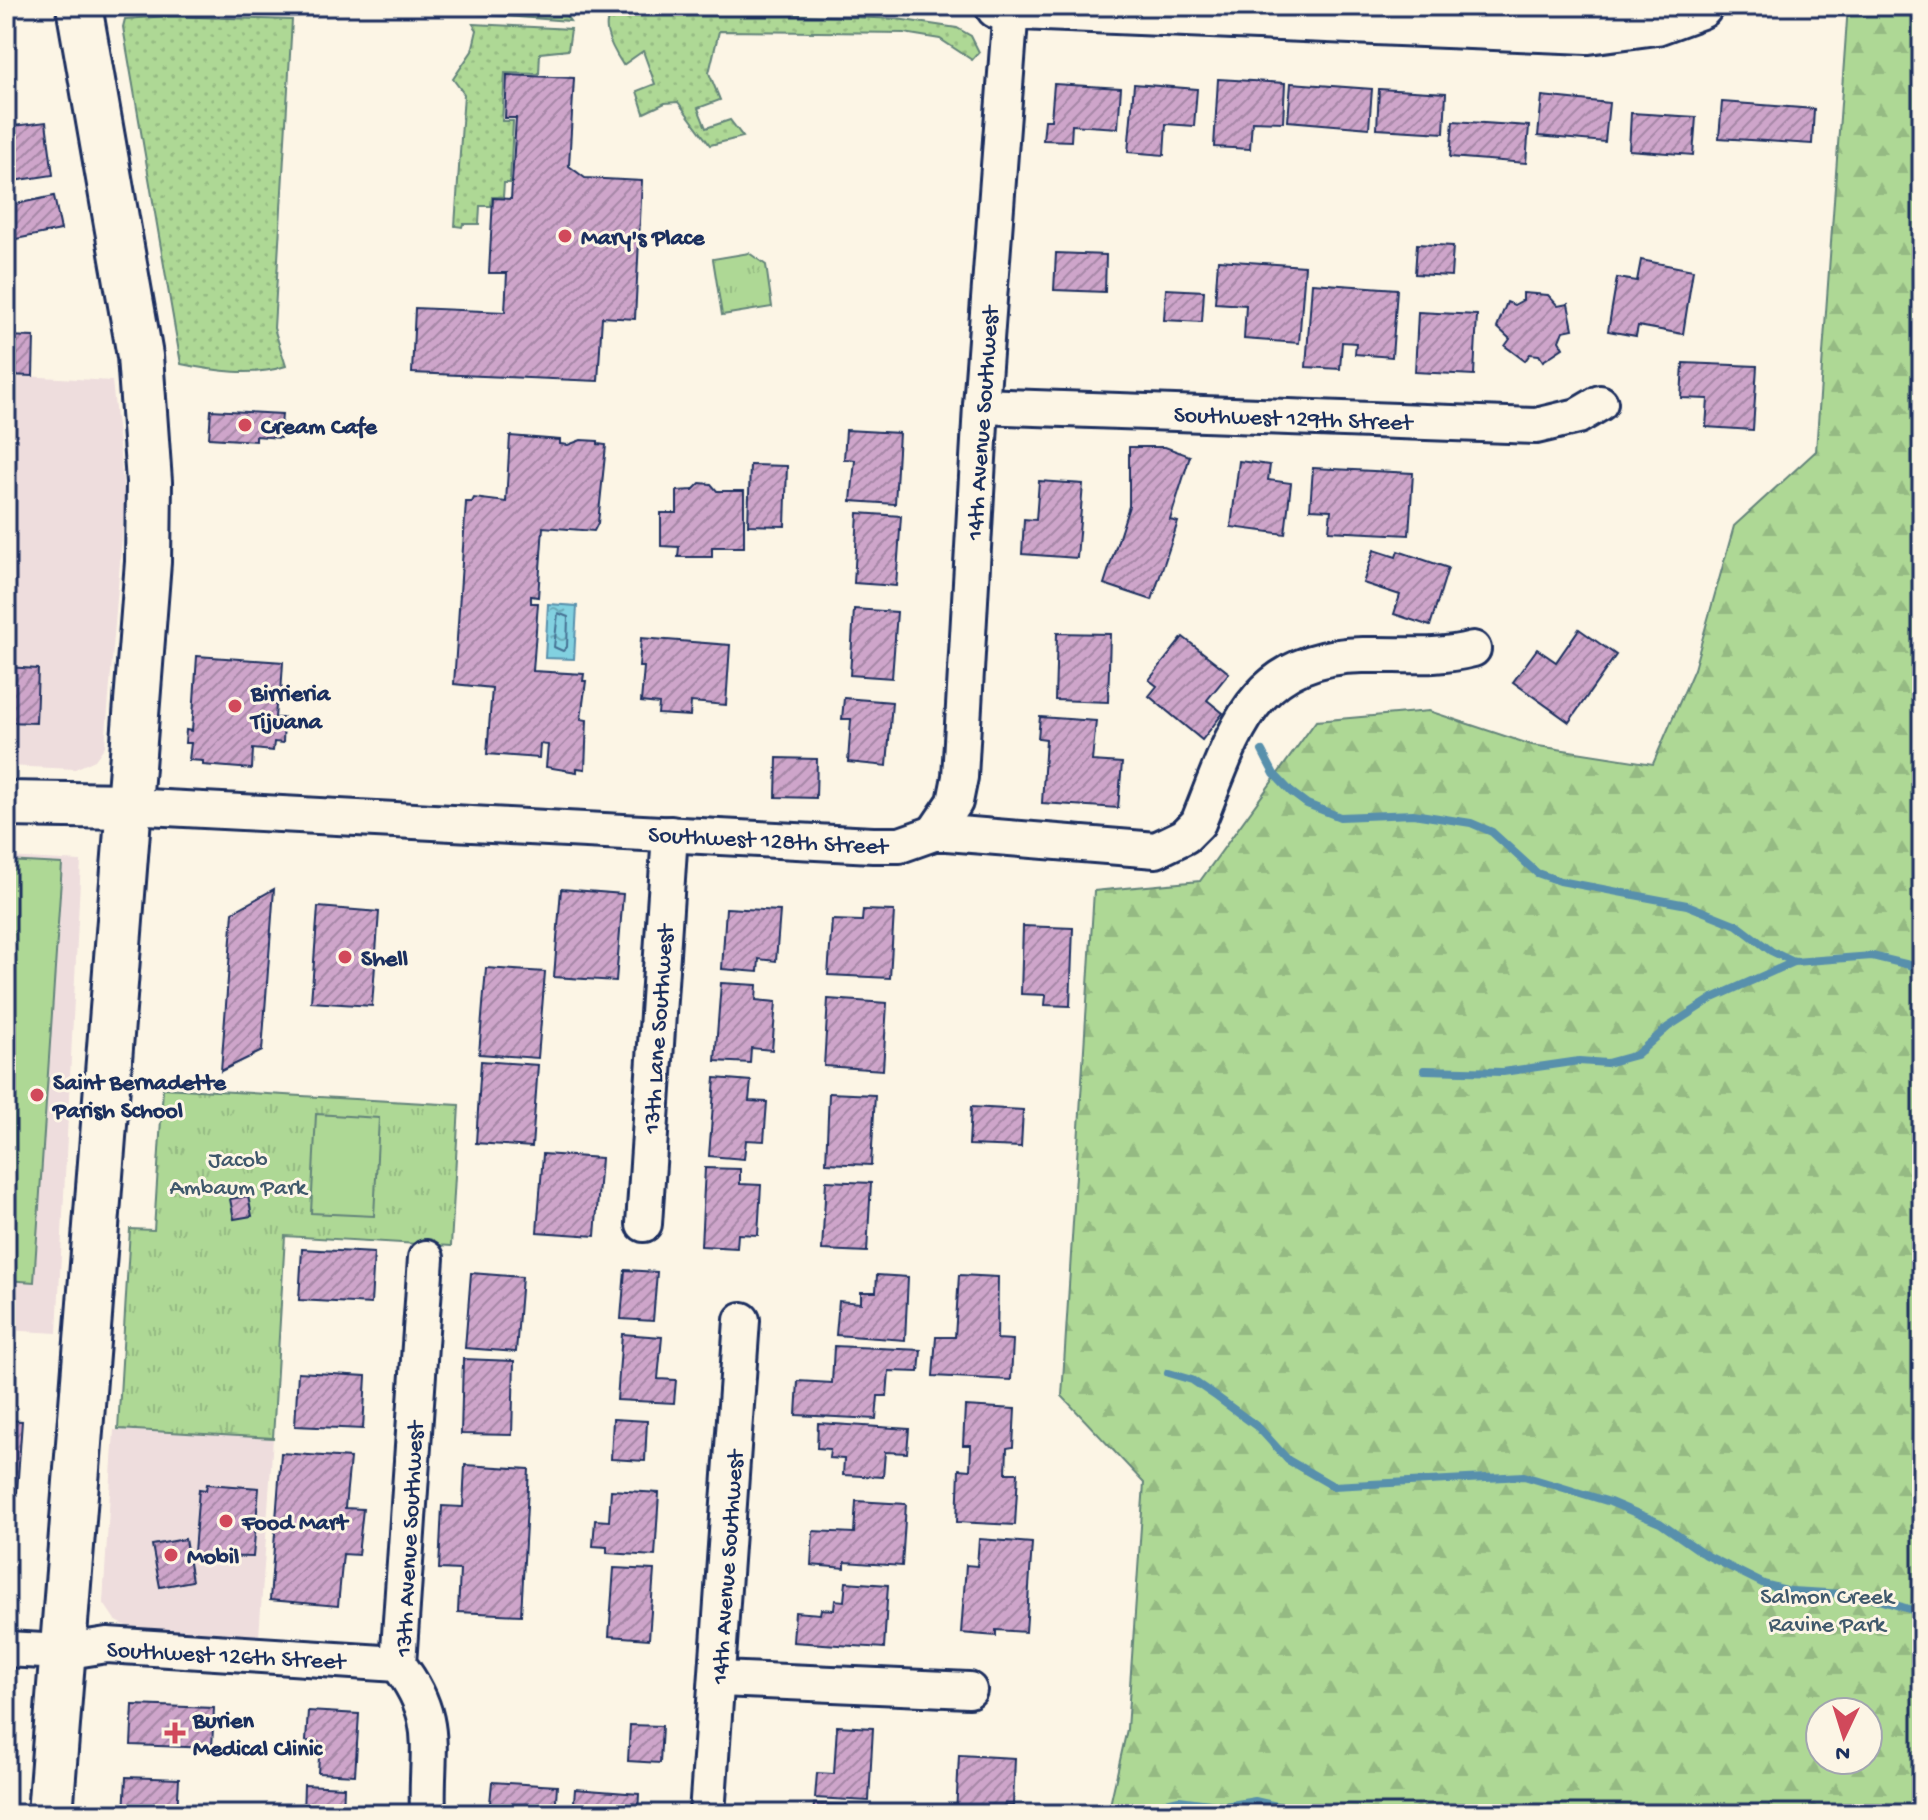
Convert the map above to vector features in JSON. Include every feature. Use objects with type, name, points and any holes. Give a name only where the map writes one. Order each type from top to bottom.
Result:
[{"type":"main road","points":[[50,1814],[148,562],[147,430],[140,356],[79,6]]},
{"type":"main road","points":[[998,6],[1494,17],[1588,31],[1656,22],[1700,6]]},
{"type":"main road","name":"Southwest 128th Street","points":[[6,804],[128,806]]},
{"type":"street","name":"14th Avenue Southwest","points":[[934,833],[955,802],[960,777],[981,406],[1011,7]]},
{"type":"street","name":"Southwest 129th Street","points":[[981,406],[1536,426],[1578,416],[1600,403]]},
{"type":"street","name":"Southwest 128th Street","points":[[128,806],[900,845],[934,833],[1156,850],[1185,836],[1198,823],[1240,721],[1266,688],[1283,673],[1311,661],[1337,656],[1428,657],[1473,649]]},
{"type":"street","name":"13th Lane Southwest","points":[[644,1224],[670,834]]},
{"type":"street","name":"13th Avenue Southwest","points":[[426,1258],[398,1664],[418,1696],[432,1745],[428,1814]]},
{"type":"street","name":"14th Avenue Southwest","points":[[707,1814],[720,1679],[742,1320]]},
{"type":"street","name":"Southwest 126th Street","points":[[6,1649],[62,1652],[107,1645],[398,1664]]},
{"type":"street","points":[[720,1679],[969,1690]]},
{"type":"shaded area","points":[[6,375],[112,381],[125,501],[105,746],[95,760],[75,769],[6,766]]},
{"type":"shaded area","name":"Saint Bernadette Parish School","points":[[6,857],[81,861],[57,1333],[6,1330]]},
{"type":"shaded area","points":[[114,1430],[273,1438],[259,1637],[133,1630],[115,1620],[103,1602]]},
{"type":"green space","points":[[169,6],[292,6],[293,14],[169,11]]},
{"type":"green space","points":[[478,6],[559,6],[570,21],[479,14],[473,11]]},
{"type":"green space","name":"Salmon Creek Ravine Park","points":[[1848,6],[1922,6],[1922,1814],[1108,1814],[1127,1729],[1144,1483],[1062,1396],[1094,891],[1200,881],[1316,721],[1429,711],[1532,745],[1653,764],[1694,669],[1734,526],[1816,451]]},
{"type":"green space","points":[[622,7],[897,19],[957,28],[971,36],[979,52],[972,60],[940,39],[904,33],[719,31],[709,73],[720,100],[698,108],[706,128],[730,120],[743,137],[710,145],[678,102],[665,103],[644,113],[637,91],[655,84],[643,51],[623,65],[608,33],[608,18]]},
{"type":"green space","points":[[168,16],[292,20],[274,328],[286,366],[247,372],[181,364],[123,27],[125,19]]},
{"type":"green space","points":[[473,24],[571,29],[568,50],[540,53],[539,74],[505,73],[502,121],[513,121],[510,183],[504,183],[503,197],[492,197],[491,206],[480,206],[479,224],[463,224],[462,227],[455,226],[464,94],[453,79],[472,51],[477,30]]},
{"type":"green space","points":[[749,253],[766,265],[772,307],[722,315],[713,259]]},
{"type":"green space","points":[[6,861],[62,864],[34,1282],[6,1280]]},
{"type":"green space","name":"Jacob Ambaum Park","points":[[163,1088],[459,1105],[451,1246],[285,1236],[273,1438],[118,1429],[130,1229],[154,1230]]},
{"type":"green space","points":[[316,1114],[379,1118],[374,1216],[311,1213]]},
{"type":"water","points":[[548,604],[577,606],[574,659],[545,658]]},
{"type":"building","name":"Mary's Place","points":[[507,75],[574,78],[569,166],[585,178],[642,181],[635,319],[602,317],[598,381],[412,373],[415,308],[505,312],[507,273],[489,273],[493,198],[511,199],[516,118],[505,118]]},
{"type":"building","points":[[1218,79],[1285,83],[1283,122],[1252,121],[1250,149],[1214,147]]},
{"type":"building","points":[[1291,83],[1372,89],[1369,128],[1288,121]]},
{"type":"building","points":[[1054,84],[1121,88],[1118,128],[1072,125],[1071,141],[1043,140],[1045,120],[1051,120]]},
{"type":"building","points":[[1134,84],[1197,89],[1194,126],[1166,124],[1164,155],[1128,152]]},
{"type":"building","points":[[1379,89],[1446,93],[1444,133],[1377,129]]},
{"type":"building","points":[[1542,96],[1609,103],[1605,142],[1538,136]]},
{"type":"building","points":[[1722,102],[1814,109],[1812,144],[1719,138]]},
{"type":"building","points":[[1631,113],[1696,117],[1693,155],[1629,150]]},
{"type":"building","points":[[1453,121],[1529,126],[1526,163],[1450,157]]},
{"type":"building","points":[[46,122],[53,175],[6,182],[6,127]]},
{"type":"building","points":[[54,196],[61,230],[6,241],[6,206]]},
{"type":"building","points":[[1417,244],[1453,246],[1451,276],[1415,274]]},
{"type":"building","points":[[1056,253],[1106,255],[1105,292],[1054,290]]},
{"type":"building","points":[[1218,260],[1305,266],[1299,343],[1244,339],[1246,305],[1215,303]]},
{"type":"building","points":[[1641,260],[1693,270],[1683,334],[1638,326],[1636,336],[1608,331],[1617,278],[1637,281]]},
{"type":"building","points":[[1312,283],[1397,289],[1392,357],[1355,354],[1356,343],[1342,342],[1340,369],[1306,367]]},
{"type":"building","points":[[1166,289],[1204,291],[1202,322],[1164,320]]},
{"type":"building","points":[[1523,293],[1548,295],[1558,306],[1568,304],[1573,329],[1563,331],[1559,341],[1563,348],[1543,361],[1539,355],[1530,354],[1525,361],[1505,346],[1510,339],[1497,327],[1507,302],[1514,305],[1523,300]]},
{"type":"building","points":[[1418,312],[1477,315],[1474,375],[1415,372]]},
{"type":"building","points":[[6,336],[34,337],[33,376],[6,375]]},
{"type":"building","points":[[1683,363],[1757,366],[1753,430],[1706,427],[1708,399],[1681,398]]},
{"type":"building","name":"Cream Cafe","points":[[211,410],[282,414],[280,438],[256,436],[256,441],[209,438]]},
{"type":"building","points":[[846,430],[899,433],[895,504],[851,501],[855,460],[844,459]]},
{"type":"building","points":[[510,436],[560,440],[560,444],[568,445],[581,440],[606,445],[598,523],[594,531],[543,527],[538,597],[531,596],[531,603],[538,603],[533,671],[584,674],[583,681],[586,681],[581,719],[587,720],[585,769],[577,768],[577,772],[546,767],[548,745],[540,744],[539,758],[487,754],[492,688],[454,684],[466,502],[472,502],[474,498],[506,502]]},
{"type":"building","points":[[1129,447],[1165,447],[1190,456],[1170,520],[1178,522],[1152,600],[1104,584],[1129,506]]},
{"type":"building","points":[[1239,461],[1270,465],[1268,480],[1291,483],[1285,534],[1231,527]]},
{"type":"building","points":[[750,465],[787,466],[785,526],[748,525]]},
{"type":"building","points":[[1313,468],[1413,473],[1409,535],[1329,531],[1331,510],[1310,509]]},
{"type":"building","points":[[1039,481],[1083,484],[1077,558],[1022,554],[1024,519],[1036,520]]},
{"type":"building","points":[[700,483],[711,484],[717,491],[744,491],[744,547],[712,547],[712,557],[678,557],[679,547],[661,546],[661,513],[677,513],[677,491],[693,490]]},
{"type":"building","points":[[858,513],[901,516],[896,586],[854,583]]},
{"type":"building","points":[[1374,550],[1396,557],[1398,551],[1448,568],[1430,626],[1394,614],[1400,595],[1363,583]]},
{"type":"building","points":[[854,609],[897,612],[892,678],[850,675]]},
{"type":"building","points":[[1579,629],[1616,655],[1569,722],[1513,682],[1537,649],[1556,662]]},
{"type":"building","points":[[1057,633],[1110,634],[1108,702],[1055,700]]},
{"type":"building","points":[[1183,637],[1229,673],[1207,700],[1223,713],[1202,740],[1149,696],[1157,686],[1149,680]]},
{"type":"building","points":[[641,638],[730,645],[726,705],[691,702],[690,716],[658,714],[659,704],[641,702],[644,667],[639,667]]},
{"type":"building","name":"Birrieria Tijuana","points":[[197,656],[283,662],[281,694],[277,694],[275,718],[284,718],[283,743],[274,742],[273,751],[253,749],[252,769],[203,765],[203,761],[189,760],[191,743],[185,743],[186,730],[192,731]]},
{"type":"building","points":[[6,667],[38,669],[36,723],[6,722]]},
{"type":"building","points":[[844,698],[892,702],[887,766],[848,762],[851,719],[842,719]]},
{"type":"building","points":[[1040,717],[1096,721],[1092,761],[1122,763],[1118,808],[1042,803],[1046,739],[1038,738]]},
{"type":"building","points":[[777,758],[817,759],[816,798],[776,797]]},
{"type":"building","points":[[274,889],[262,1051],[221,1071],[233,912]]},
{"type":"building","points":[[561,889],[623,894],[616,981],[554,977]]},
{"type":"building","name":"Shell","points":[[318,907],[379,912],[372,1006],[311,1002]]},
{"type":"building","points":[[726,908],[780,911],[776,961],[759,959],[758,972],[722,969]]},
{"type":"building","points":[[863,910],[894,911],[890,978],[828,975],[832,920],[862,921]]},
{"type":"building","points":[[1023,926],[1073,928],[1070,1006],[1045,1005],[1046,995],[1021,994]]},
{"type":"building","points":[[486,968],[545,972],[538,1058],[479,1054]]},
{"type":"building","points":[[721,983],[757,985],[756,1000],[776,1002],[772,1050],[751,1048],[750,1063],[715,1061]]},
{"type":"building","points":[[828,999],[887,1003],[883,1070],[824,1066]]},
{"type":"building","points":[[481,1061],[538,1065],[532,1147],[476,1143]]},
{"type":"building","points":[[715,1078],[751,1081],[749,1101],[767,1102],[764,1141],[746,1140],[744,1159],[709,1156]]},
{"type":"building","points":[[829,1093],[875,1095],[871,1165],[826,1163]]},
{"type":"building","points":[[971,1107],[1023,1110],[1021,1147],[969,1145]]},
{"type":"building","points":[[543,1154],[601,1158],[595,1236],[537,1232]]},
{"type":"building","points":[[705,1168],[740,1169],[740,1184],[761,1185],[758,1235],[738,1234],[737,1248],[701,1246]]},
{"type":"building","points":[[826,1181],[871,1183],[867,1252],[822,1250]]},
{"type":"building","points":[[248,1196],[252,1216],[234,1219],[230,1199]]},
{"type":"building","points":[[302,1249],[374,1253],[371,1304],[299,1300]]},
{"type":"building","points":[[625,1270],[657,1272],[653,1321],[621,1319]]},
{"type":"building","points":[[471,1273],[522,1277],[516,1352],[465,1348]]},
{"type":"building","points":[[877,1275],[908,1277],[905,1340],[836,1335],[839,1301],[861,1303],[861,1292],[876,1292]]},
{"type":"building","points":[[959,1275],[998,1277],[997,1339],[1013,1340],[1011,1380],[933,1376],[936,1337],[955,1337]]},
{"type":"building","points":[[622,1334],[662,1337],[658,1379],[676,1380],[674,1403],[617,1400]]},
{"type":"building","points":[[834,1346],[921,1350],[919,1372],[889,1371],[887,1396],[878,1396],[876,1419],[796,1415],[798,1381],[832,1383]]},
{"type":"building","points":[[463,1359],[514,1361],[512,1435],[461,1434]]},
{"type":"building","points":[[298,1372],[366,1376],[363,1429],[295,1426]]},
{"type":"building","points":[[965,1406],[1015,1409],[1013,1447],[1007,1448],[1006,1473],[1018,1473],[1015,1525],[957,1522],[959,1469],[970,1470],[971,1445],[963,1445]]},
{"type":"building","points":[[613,1419],[647,1421],[645,1461],[611,1459]]},
{"type":"building","points":[[6,1420],[22,1421],[17,1492],[6,1491]]},
{"type":"building","points":[[818,1423],[909,1429],[907,1453],[885,1452],[883,1477],[843,1475],[844,1459],[829,1458],[830,1449],[817,1448]]},
{"type":"building","points":[[281,1453],[350,1458],[345,1508],[363,1509],[358,1555],[343,1554],[338,1606],[270,1600]]},
{"type":"building","points":[[465,1465],[529,1469],[521,1615],[458,1612],[460,1570],[439,1569],[442,1506],[463,1507]]},
{"type":"building","name":"Food Mart","points":[[207,1484],[259,1488],[253,1557],[198,1556],[194,1552],[199,1489],[206,1490]]},
{"type":"building","points":[[611,1490],[659,1493],[655,1556],[607,1553],[607,1547],[593,1546],[595,1520],[609,1521]]},
{"type":"building","points":[[856,1501],[906,1504],[902,1566],[845,1562],[845,1568],[811,1565],[813,1531],[854,1533]]},
{"type":"building","name":"Mobil","points":[[185,1539],[192,1581],[160,1587],[152,1545]]},
{"type":"building","points":[[979,1539],[1032,1543],[1026,1632],[996,1630],[996,1636],[961,1633],[966,1565],[977,1566]]},
{"type":"building","points":[[614,1568],[654,1570],[649,1639],[609,1636]]},
{"type":"building","points":[[846,1582],[888,1585],[884,1648],[793,1642],[795,1612],[820,1614],[821,1609],[834,1610],[835,1600],[844,1601]]},
{"type":"building","points":[[133,1705],[214,1708],[212,1748],[131,1745]]},
{"type":"building","points":[[308,1711],[359,1714],[355,1775],[318,1773],[320,1742],[306,1741]]},
{"type":"building","points":[[630,1725],[662,1726],[660,1763],[628,1761]]},
{"type":"building","points":[[837,1726],[873,1728],[869,1801],[815,1798],[817,1773],[834,1774]]},
{"type":"building","points":[[959,1755],[1015,1758],[1013,1806],[1004,1805],[1003,1814],[956,1814]]},
{"type":"building","points":[[126,1777],[179,1779],[177,1814],[124,1814]]},
{"type":"building","points":[[492,1782],[557,1786],[555,1814],[489,1814]]},
{"type":"building","points":[[304,1785],[344,1787],[343,1814],[303,1814]]},
{"type":"building","points":[[575,1789],[639,1794],[638,1814],[573,1814]]},
{"type":"building","points":[[814,1804],[847,1805],[847,1814],[813,1814]]},
{"type":"waterway","points":[[1262,751],[1274,774],[1291,792],[1307,804],[1340,817],[1413,814],[1471,823],[1492,832],[1537,873],[1560,881],[1687,905],[1737,925],[1771,951],[1794,962],[1872,956],[1922,968]]},
{"type":"waterway","points":[[1424,1070],[1503,1072],[1579,1061],[1607,1063],[1636,1055],[1668,1027],[1713,998],[1794,962]]},
{"type":"waterway","points":[[1168,1373],[1192,1380],[1217,1397],[1259,1428],[1288,1460],[1333,1486],[1524,1476],[1610,1502],[1660,1523],[1706,1555],[1764,1584],[1791,1591],[1863,1595],[1922,1613]]},
{"type":"waterway","points":[[1126,1812],[1179,1800],[1225,1806],[1255,1801],[1312,1814]]},
{"type":"place","name":"Mary's Place","points":[[565,236]]},
{"type":"place","name":"Cream Cafe","points":[[245,425]]},
{"type":"place","name":"Birrieria Tijuana","points":[[235,706]]},
{"type":"place","name":"Shell","points":[[345,957]]},
{"type":"place","name":"Saint Bernadette Parish School","points":[[37,1095]]},
{"type":"place","name":"Food Mart","points":[[226,1521]]},
{"type":"place","name":"Mobil","points":[[171,1555]]},
{"type":"place","name":"Burien Medical Clinic","points":[[175,1733]]}]
